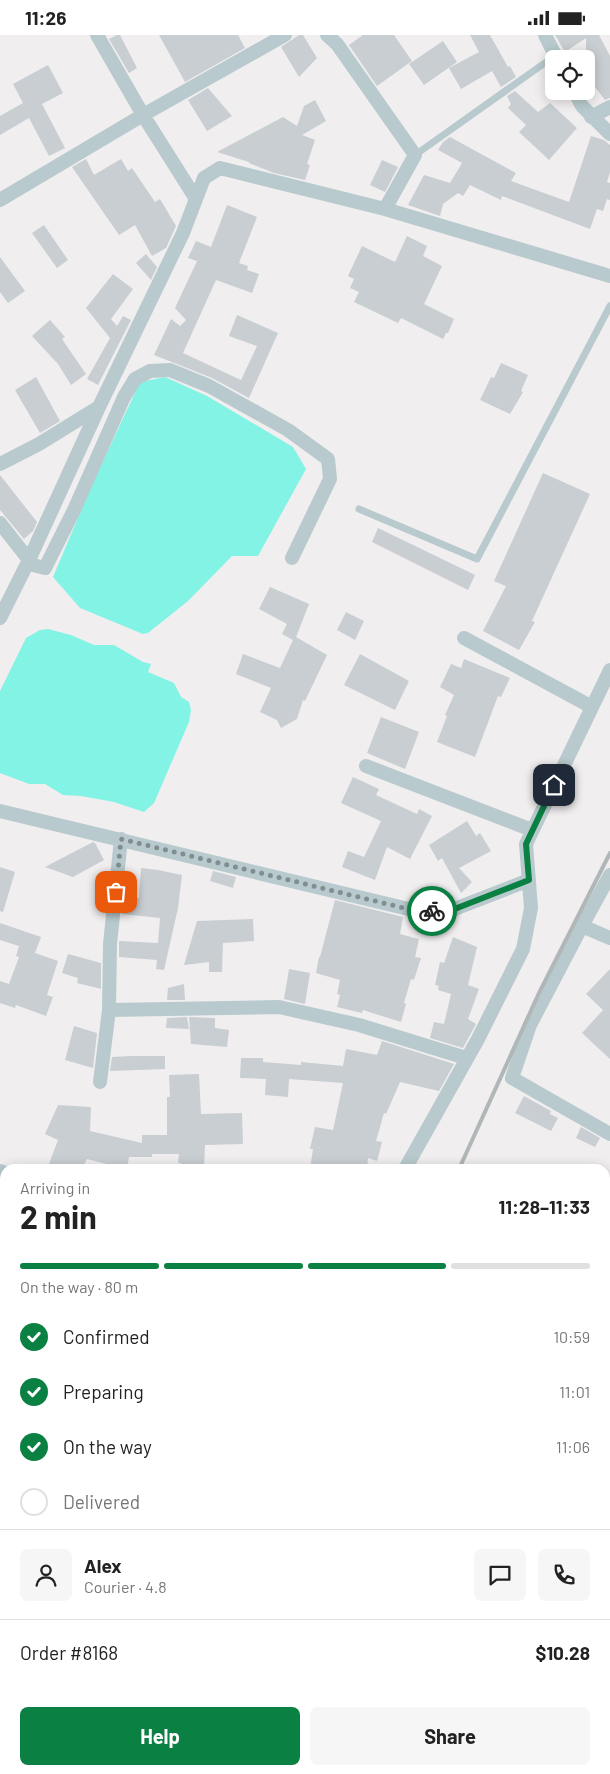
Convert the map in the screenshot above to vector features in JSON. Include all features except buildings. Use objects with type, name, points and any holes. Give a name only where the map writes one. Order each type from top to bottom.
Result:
[{"type":"street","points":[[97,35],[143,115],[196,199]]},
{"type":"street","points":[[0,200],[143,115],[285,35]]},
{"type":"street","points":[[327,35],[337,44],[415,155],[385,209]]},
{"type":"street","points":[[545,35],[553,50]]},
{"type":"street","points":[[579,100],[591,117],[610,134]]},
{"type":"street","points":[[591,117],[610,107]]},
{"type":"street","points":[[0,619],[29,560],[98,407],[183,233],[204,178],[220,167],[385,209],[610,276]]},
{"type":"street","points":[[0,523],[29,560],[34,565],[45,568],[74,510],[124,397],[135,379],[150,371],[170,370],[209,386],[288,430],[328,459],[330,479],[292,558]]},
{"type":"street","points":[[0,464],[39,444],[98,407]]},
{"type":"street","points":[[464,638],[592,707]]},
{"type":"street","points":[[408,1164],[466,1057],[478,1039],[523,949],[531,909],[526,844],[610,670]]},
{"type":"street","points":[[366,766],[532,830]]},
{"type":"street","points":[[0,811],[420,912],[452,910],[529,880]]},
{"type":"street","points":[[100,1082],[109,1010],[110,944],[121,839]]},
{"type":"street","points":[[610,875],[530,1025],[512,1079],[610,1134]]},
{"type":"street","points":[[582,926],[610,938]]},
{"type":"street","points":[[109,1010],[279,1007],[358,1025],[466,1057]]},
{"type":"lane","points":[[415,155],[545,65]]},
{"type":"lane","points":[[359,509],[477,559],[610,306]]},
{"type":"shaded area","points":[[165,377],[207,396],[293,447],[306,469],[258,556],[232,556],[188,601],[148,633],[143,634],[80,608],[53,577],[91,487],[140,382]]},
{"type":"shaded area","points":[[48,629],[71,635],[94,645],[114,645],[143,662],[151,664],[148,672],[174,683],[181,697],[189,702],[191,710],[189,722],[154,803],[144,812],[114,802],[63,795],[45,784],[29,784],[0,773],[0,691],[26,638],[40,630]]},
{"type":"railway","points":[[461,1164],[539,993],[610,853]]},
{"type":"way so far","points":[[116,892],[121,839],[420,912],[432,911]]},
{"type":"route","points":[[432,911],[452,910],[529,880],[526,844],[554,785]]}]
